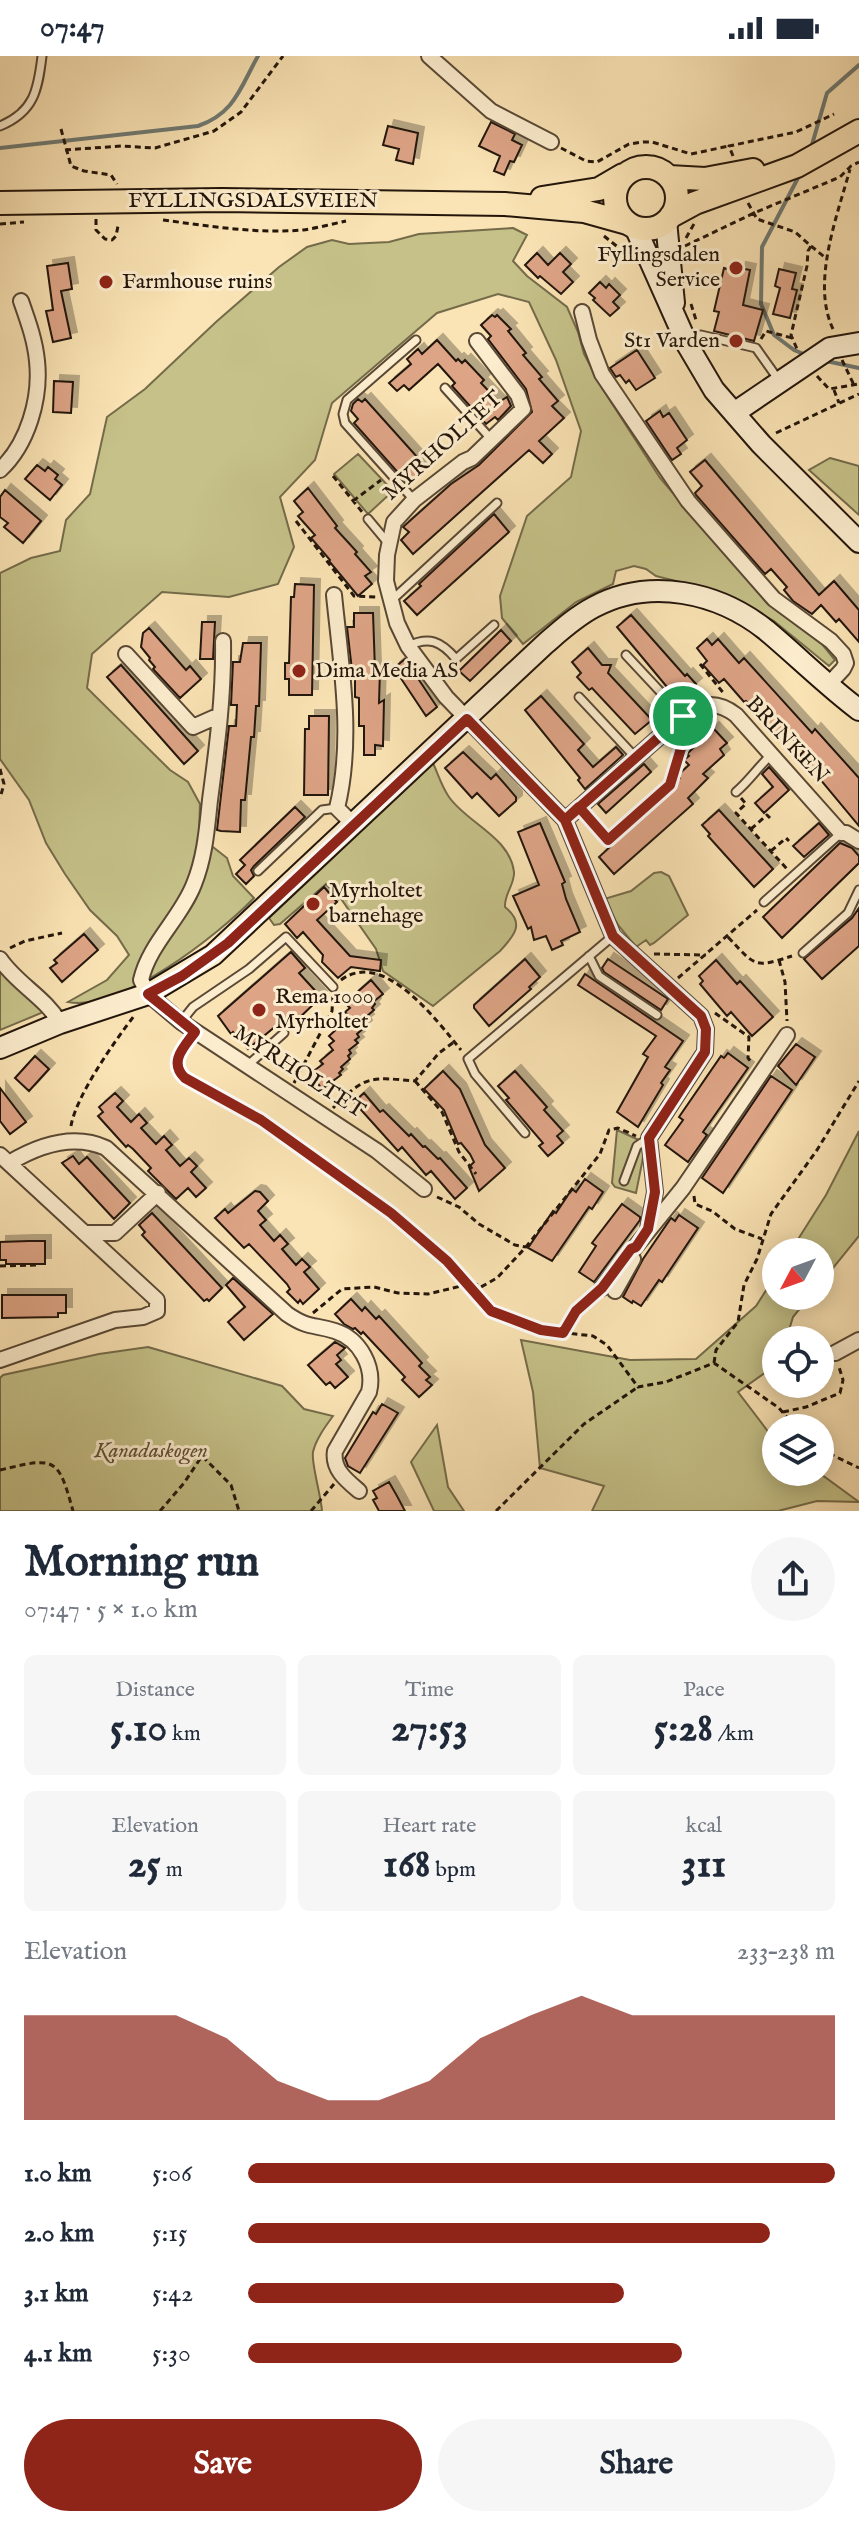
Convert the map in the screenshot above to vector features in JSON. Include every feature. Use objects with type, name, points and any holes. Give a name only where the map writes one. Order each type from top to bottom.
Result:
[{"type":"main road","points":[[631,225],[652,228],[704,200],[774,176],[859,131]]},
{"type":"main road","points":[[834,145],[722,177],[669,177],[652,167],[642,166],[625,174],[619,181],[614,200],[616,209],[631,225],[701,371],[761,444],[859,542]]},
{"type":"main road","name":"FYLLINGSDALSVEIEN","points":[[505,204],[599,189],[625,174]]},
{"type":"main road","points":[[669,177],[677,194],[668,219],[675,314]]},
{"type":"main road","name":"FYLLINGSDALSVEIEN","points":[[0,203],[236,200],[505,204],[584,211],[631,225]]},
{"type":"main road","points":[[734,413],[815,356],[847,349]]},
{"type":"main road","points":[[0,1048],[60,1023],[148,994],[182,976],[228,943],[570,622],[613,599],[640,592],[667,591],[693,594],[730,608],[764,629],[859,710]]},
{"type":"street","points":[[429,56],[491,111],[551,142]]},
{"type":"street","points":[[0,470],[18,448],[28,428],[35,399],[38,365],[34,340],[21,301]]},
{"type":"street","points":[[582,312],[602,374],[688,501],[774,599],[831,641],[843,654],[846,663],[828,685]]},
{"type":"street","name":"MYRHOLTET","points":[[477,341],[523,404],[519,416],[414,500],[394,522],[388,543],[386,581],[389,599],[408,646],[426,672],[565,820]]},
{"type":"street","points":[[334,595],[346,741],[337,808],[354,825]]},
{"type":"street","points":[[148,994],[141,980],[144,969],[191,892],[204,851],[224,691],[223,641]]},
{"type":"street","points":[[126,654],[193,727],[220,715]]},
{"type":"street","name":"BRINKEN","points":[[565,820],[683,716],[704,704],[726,707],[841,833],[859,841]]},
{"type":"street","points":[[565,820],[613,936],[701,1016],[706,1029],[705,1052],[647,1139],[655,1192],[648,1229]]},
{"type":"street","points":[[0,957],[7,969],[43,1000],[60,1023]]},
{"type":"street","name":"MYRHOLTET","points":[[148,994],[195,1032],[377,1151],[424,1189]]},
{"type":"street","points":[[608,1290],[631,1249],[636,1247],[683,1188],[787,1035]]},
{"type":"street","points":[[0,1360],[115,1320],[143,1317],[157,1311],[157,1300],[4,1159],[72,1140],[94,1143],[106,1148],[158,1193],[278,1306],[301,1324],[336,1331],[349,1338],[366,1358],[372,1381],[369,1392],[335,1451],[336,1466],[341,1475],[359,1491]]},
{"type":"street","points":[[85,1233],[115,1233],[158,1193]]},
{"type":"street","points":[[835,1353],[859,1340]]},
{"type":"lane","points":[[0,126],[28,107],[36,93],[42,56]]},
{"type":"lane","points":[[701,335],[756,348],[779,381]]},
{"type":"lane","points":[[414,500],[345,423],[343,414],[347,400],[416,340]]},
{"type":"lane","points":[[445,388],[492,440]]},
{"type":"lane","points":[[389,599],[497,503]]},
{"type":"lane","points":[[368,519],[388,543]]},
{"type":"lane","points":[[408,646],[426,639],[432,640],[445,646],[456,659],[494,625]]},
{"type":"lane","points":[[626,655],[683,716]]},
{"type":"lane","points":[[579,697],[636,758]]},
{"type":"lane","points":[[736,792],[754,777],[756,768],[772,754]]},
{"type":"lane","points":[[258,871],[322,810],[337,808]]},
{"type":"lane","points":[[764,902],[841,833]]},
{"type":"lane","points":[[803,953],[848,913],[859,890]]},
{"type":"lane","points":[[525,1133],[475,1074],[468,1059],[613,936]]},
{"type":"lane","points":[[181,1022],[193,1007],[249,969],[286,937],[333,987]]},
{"type":"lane","points":[[589,956],[599,976],[657,1015]]},
{"type":"lane","points":[[247,1066],[284,1033]]},
{"type":"lane","points":[[624,1181],[637,1146],[647,1139]]},
{"type":"path","points":[[61,129],[65,150],[121,146],[155,148],[214,131],[241,112],[283,56]]},
{"type":"path","points":[[551,142],[586,161],[597,162],[629,144],[643,142],[691,154],[796,132],[834,114]]},
{"type":"path","points":[[729,146],[736,163]]},
{"type":"path","name":"FYLLINGSDALSVEIEN","points":[[65,150],[71,166],[111,175],[117,184]]},
{"type":"path","points":[[685,246],[840,177],[859,162]]},
{"type":"path","points":[[815,373],[824,386],[834,390],[856,385],[847,349],[825,313],[824,280],[851,166]]},
{"type":"path","points":[[748,203],[757,219],[795,232],[828,261]]},
{"type":"path","points":[[86,219],[103,219]]},
{"type":"path","name":"FYLLINGSDALSVEIEN","points":[[96,219],[96,230],[105,239],[112,240],[116,236],[118,226]]},
{"type":"path","points":[[157,219],[241,230],[275,231],[313,228],[358,219]]},
{"type":"path","points":[[0,224],[33,221]]},
{"type":"path","points":[[600,233],[624,251]]},
{"type":"path","points":[[801,355],[792,338],[811,246]]},
{"type":"path","points":[[766,331],[792,338]]},
{"type":"path","points":[[834,390],[839,403]]},
{"type":"path","points":[[768,438],[859,394]]},
{"type":"path","points":[[353,501],[390,473]]},
{"type":"path","points":[[333,476],[368,519]]},
{"type":"path","points":[[296,521],[355,599],[389,599]]},
{"type":"path","points":[[700,664],[725,693],[726,707]]},
{"type":"path","points":[[579,807],[608,840],[670,785],[688,725],[683,716]]},
{"type":"path","points":[[0,769],[4,784],[0,798]]},
{"type":"path","points":[[736,792],[746,804],[736,813],[793,876]]},
{"type":"path","points":[[751,829],[767,815],[770,818]]},
{"type":"path","points":[[771,851],[786,838],[789,841]]},
{"type":"path","points":[[669,986],[764,902]]},
{"type":"path","points":[[0,957],[17,944],[62,933]]},
{"type":"path","points":[[728,937],[758,964],[765,965],[803,953]]},
{"type":"path","points":[[631,954],[706,955]]},
{"type":"path","points":[[779,960],[785,982],[787,1035]]},
{"type":"path","points":[[288,1093],[332,1011],[333,987],[354,973],[382,977],[395,983],[424,1005],[468,1059]]},
{"type":"path","points":[[701,1016],[712,1011],[744,1032],[750,1040],[748,1058],[752,1062],[755,1060]]},
{"type":"path","points":[[72,1140],[71,1124],[75,1111],[118,1036],[136,1013]]},
{"type":"path","points":[[195,1032],[179,1054],[177,1067],[182,1075],[251,1113],[346,1180],[429,1244],[486,1307],[500,1316],[541,1330],[583,1333],[602,1342],[638,1387]]},
{"type":"path","points":[[415,1081],[439,1053],[454,1042]]},
{"type":"path","points":[[325,1116],[362,1082],[373,1079],[415,1081],[442,1112],[459,1152],[476,1174]]},
{"type":"path","points":[[762,1238],[776,1205],[817,1150],[859,1081]]},
{"type":"path","points":[[301,1324],[342,1289],[374,1287],[398,1293],[428,1294],[474,1283],[481,1287],[490,1284],[526,1247],[600,1154],[609,1130],[618,1128],[647,1139]]},
{"type":"path","points":[[424,1189],[459,1207],[479,1224],[515,1245],[526,1247]]},
{"type":"path","points":[[707,1208],[735,1229],[762,1239],[744,1285],[738,1322],[716,1350],[714,1363]]},
{"type":"path","points":[[0,1266],[39,1265]]},
{"type":"path","points":[[563,1333],[576,1311],[608,1290]]},
{"type":"path","points":[[714,1363],[783,1412],[804,1408],[840,1393],[843,1380],[835,1353]]},
{"type":"path","points":[[496,1511],[584,1424],[638,1387],[666,1382],[714,1363]]},
{"type":"path","points":[[160,1511],[202,1456],[231,1485],[239,1511]]},
{"type":"path","points":[[834,1456],[859,1468]]},
{"type":"path","points":[[0,1470],[39,1461],[52,1464],[63,1474],[73,1511]]},
{"type":"path","points":[[311,1511],[341,1475]]},
{"type":"green space","points":[[513,228],[527,235],[513,261],[567,307],[584,354],[602,388],[660,478],[767,603],[822,644],[835,660],[829,666],[774,621],[743,603],[634,566],[616,571],[613,584],[576,602],[523,644],[502,618],[500,596],[527,516],[571,477],[581,431],[556,360],[529,302],[498,294],[437,313],[332,403],[315,460],[280,497],[294,547],[278,584],[229,597],[162,592],[92,654],[87,688],[170,770],[188,782],[200,804],[199,836],[227,858],[233,876],[254,898],[193,950],[141,983],[90,1002],[68,1002],[107,980],[129,955],[117,936],[90,910],[65,874],[46,843],[29,800],[0,759],[0,573],[31,558],[60,551],[66,520],[90,494],[107,417],[145,389],[216,322],[307,247],[332,240],[349,244],[389,242],[419,234]]},
{"type":"green space","points":[[358,454],[393,491],[368,514],[334,474]]},
{"type":"green space","points":[[830,458],[859,466],[859,515],[809,470]]},
{"type":"green space","points":[[433,763],[449,797],[505,849],[511,860],[514,876],[505,907],[515,918],[516,929],[500,951],[433,1006],[383,971],[376,949],[339,896],[326,884],[280,924],[274,925],[269,918]]},
{"type":"green space","points":[[654,873],[669,876],[688,915],[654,943],[650,945],[646,940],[636,947],[618,925],[604,899],[631,891]]},
{"type":"green space","points":[[0,965],[46,1011],[0,1030]]},
{"type":"green space","points":[[617,1130],[639,1140],[644,1153],[636,1193],[615,1187],[612,1183]]},
{"type":"green space","points":[[859,1131],[859,1236],[834,1267],[834,1238],[799,1238],[826,1195]]},
{"type":"green space","points":[[762,1297],[762,1310],[799,1310],[790,1326],[762,1326],[762,1375],[738,1392],[762,1424],[762,1486],[834,1484],[859,1502],[817,1501],[778,1511],[592,1511],[604,1486],[540,1468],[533,1392],[521,1340],[630,1360],[696,1359],[756,1306]]},
{"type":"green space","name":"Kanadaskogen","points":[[148,1347],[282,1386],[304,1409],[333,1416],[313,1452],[322,1511],[0,1511],[0,1378],[99,1354]]},
{"type":"green space","points":[[437,1425],[448,1487],[464,1511],[434,1511],[411,1462]]},
{"type":"building","points":[[491,122],[515,134],[512,140],[522,145],[504,175],[494,171],[500,156],[479,146]]},
{"type":"building","points":[[388,126],[418,133],[413,164],[396,160],[399,149],[383,145]]},
{"type":"building","points":[[537,253],[548,265],[560,253],[571,264],[563,272],[573,282],[561,294],[525,265]]},
{"type":"building","points":[[68,263],[72,289],[61,291],[71,338],[53,342],[46,311],[53,310],[47,266]]},
{"type":"building","points":[[724,268],[739,272],[740,268],[750,270],[743,305],[763,310],[754,341],[714,331],[719,312],[714,311]]},
{"type":"building","points":[[779,269],[796,273],[792,289],[797,290],[790,318],[773,314],[780,288],[775,286]]},
{"type":"building","points":[[600,282],[606,288],[609,284],[620,295],[613,302],[619,308],[610,316],[589,293]]},
{"type":"building","points":[[492,315],[497,315],[511,329],[508,331],[526,353],[523,355],[558,401],[552,406],[564,418],[539,441],[552,454],[543,463],[529,450],[413,554],[401,540],[409,532],[403,527],[451,484],[479,465],[532,412],[526,389],[481,325]]},
{"type":"building","points":[[437,340],[456,361],[458,359],[462,363],[465,360],[499,402],[507,397],[511,406],[498,420],[495,417],[486,424],[452,386],[455,383],[438,364],[409,390],[404,385],[397,391],[389,383],[411,364],[407,359],[418,349],[422,354]]},
{"type":"building","points":[[637,350],[655,378],[636,390],[629,380],[626,383],[620,375],[616,377],[610,368]]},
{"type":"building","points":[[54,381],[73,382],[71,413],[53,412]]},
{"type":"building","points":[[358,399],[362,402],[365,399],[427,468],[409,485],[354,423],[358,419],[351,411]]},
{"type":"building","points":[[660,411],[663,417],[669,413],[687,440],[677,448],[681,454],[672,460],[646,421]]},
{"type":"building","points":[[705,460],[819,595],[834,581],[859,610],[859,642],[839,619],[836,622],[821,605],[812,614],[793,601],[784,590],[787,587],[771,569],[765,574],[696,495],[702,486],[690,472]]},
{"type":"building","points":[[37,465],[45,471],[48,467],[58,475],[55,479],[62,485],[50,500],[25,479]]},
{"type":"building","points":[[308,488],[371,572],[365,576],[372,584],[358,596],[311,538],[315,535],[298,516],[303,512],[294,501]]},
{"type":"building","points":[[5,490],[41,521],[23,543],[4,527],[8,523],[0,517],[0,497]]},
{"type":"building","points":[[494,514],[509,532],[417,615],[404,601]]},
{"type":"building","points":[[295,584],[314,585],[312,695],[289,695],[289,679],[285,679],[285,663],[289,663],[291,597],[294,597]]},
{"type":"building","points":[[354,613],[373,613],[375,670],[380,670],[379,703],[384,700],[383,746],[375,745],[375,755],[364,755],[364,726],[359,726],[359,698],[355,697],[355,670],[352,670],[347,627],[354,627]]},
{"type":"building","points":[[631,615],[685,676],[687,674],[696,684],[680,698],[677,699],[617,627]]},
{"type":"building","points":[[202,622],[215,622],[213,659],[200,659]]},
{"type":"building","points":[[149,628],[186,670],[190,666],[201,679],[180,698],[153,669],[155,667],[141,647],[143,633]]},
{"type":"building","points":[[501,630],[511,641],[470,681],[459,671]]},
{"type":"building","points":[[707,639],[712,645],[718,639],[739,663],[744,658],[812,733],[815,729],[859,778],[859,826],[800,755],[804,751],[784,730],[777,736],[724,679],[719,683],[703,665],[707,661],[697,648]]},
{"type":"building","points":[[243,643],[261,643],[259,706],[256,706],[254,737],[251,737],[245,800],[241,800],[240,832],[221,831],[217,830],[229,726],[236,726],[237,705],[231,705],[233,662],[240,662]]},
{"type":"building","points":[[588,648],[602,665],[611,665],[608,673],[652,720],[635,734],[592,688],[589,690],[577,677],[581,673],[572,662]]},
{"type":"building","points":[[405,659],[437,707],[426,716],[394,668]]},
{"type":"building","points":[[121,665],[198,751],[184,764],[107,677]]},
{"type":"building","points":[[541,696],[584,744],[578,750],[593,767],[616,747],[623,755],[585,789],[578,780],[580,778],[525,710]]},
{"type":"building","points":[[309,716],[329,716],[328,795],[304,795],[305,729],[309,729]]},
{"type":"building","points":[[713,728],[727,743],[720,749],[724,755],[703,774],[708,778],[688,798],[693,804],[614,874],[599,857],[611,846],[608,843],[680,778],[678,775],[689,765],[684,760],[689,756],[687,754]]},
{"type":"building","points":[[463,752],[491,779],[496,774],[516,797],[516,801],[499,816],[477,793],[472,798],[445,768]]},
{"type":"building","points":[[644,764],[651,772],[606,813],[598,804]]},
{"type":"building","points":[[769,767],[789,790],[764,813],[755,803],[773,787],[762,774]]},
{"type":"building","points":[[295,807],[305,817],[254,866],[251,870],[254,876],[246,884],[236,874],[245,865],[240,860]]},
{"type":"building","points":[[719,810],[773,869],[754,887],[708,836],[710,834],[702,825]]},
{"type":"building","points":[[540,823],[565,882],[562,884],[566,899],[580,932],[561,941],[563,945],[552,950],[546,936],[534,940],[531,927],[528,929],[513,896],[539,885],[518,832]]},
{"type":"building","points":[[819,823],[829,835],[804,857],[793,846]]},
{"type":"building","points":[[840,843],[852,848],[859,856],[859,863],[782,938],[763,917]]},
{"type":"building","points":[[324,887],[337,902],[317,920],[350,956],[381,960],[380,971],[351,967],[338,978],[322,962],[323,955],[303,932],[297,938],[285,924]]},
{"type":"building","points":[[859,908],[859,946],[822,979],[804,959],[852,918]]},
{"type":"building","points":[[84,934],[98,950],[62,982],[50,968],[57,963],[54,960]]},
{"type":"building","points":[[291,952],[305,968],[299,973],[321,997],[294,1023],[288,1016],[248,1049],[233,1032],[231,1034],[218,1016]]},
{"type":"building","points":[[525,959],[540,977],[529,987],[531,989],[489,1026],[474,1005]]},
{"type":"building","points":[[608,959],[668,999],[661,1010],[604,972],[602,968]]},
{"type":"building","points":[[716,960],[773,1017],[752,1036],[731,1012],[727,1016],[700,984],[703,981],[699,976]]},
{"type":"building","points":[[585,974],[683,1041],[665,1067],[670,1070],[638,1127],[617,1112],[648,1057],[643,1054],[656,1036],[578,985]]},
{"type":"building","points":[[371,980],[383,994],[373,1002],[374,1010],[366,1017],[366,1026],[357,1034],[359,1037],[355,1040],[358,1043],[349,1050],[350,1059],[341,1067],[341,1075],[322,1089],[313,1077],[318,1073],[315,1070],[323,1064],[320,1061],[333,1050],[329,1045],[334,1041],[329,1036],[350,1017],[345,1012],[350,1008],[347,1005]]},
{"type":"building","points":[[796,1044],[815,1057],[796,1085],[778,1066]]},
{"type":"building","points":[[728,1053],[748,1068],[703,1132],[707,1135],[688,1162],[665,1145],[683,1120],[679,1117],[721,1056],[724,1058]]},
{"type":"building","points":[[35,1056],[49,1069],[29,1091],[15,1078]]},
{"type":"building","points":[[443,1071],[460,1089],[485,1145],[505,1168],[479,1191],[469,1167],[474,1162],[470,1154],[461,1143],[458,1144],[444,1110],[424,1089]]},
{"type":"building","points":[[515,1071],[547,1107],[544,1110],[563,1131],[557,1136],[563,1143],[548,1156],[539,1146],[543,1143],[498,1086]]},
{"type":"building","points":[[771,1076],[792,1090],[723,1193],[702,1178]]},
{"type":"building","points":[[0,1088],[26,1122],[10,1134],[0,1121]]},
{"type":"building","points":[[115,1093],[123,1101],[117,1107],[131,1122],[139,1114],[147,1123],[141,1128],[156,1144],[164,1136],[172,1145],[166,1150],[180,1166],[189,1158],[197,1166],[191,1172],[206,1188],[196,1197],[188,1188],[176,1199],[148,1171],[151,1168],[133,1149],[128,1145],[126,1147],[98,1116],[103,1112],[99,1107]]},
{"type":"building","points":[[364,1093],[380,1112],[383,1110],[409,1136],[411,1134],[440,1158],[467,1188],[455,1199],[431,1171],[426,1175],[402,1147],[398,1151],[354,1102]]},
{"type":"building","points":[[73,1156],[79,1164],[87,1157],[130,1203],[114,1219],[62,1163]]},
{"type":"building","points":[[585,1179],[603,1192],[552,1261],[528,1248],[553,1211],[556,1213],[572,1189],[576,1192]]},
{"type":"building","points":[[255,1191],[268,1201],[258,1211],[266,1220],[260,1225],[274,1241],[280,1235],[288,1244],[282,1249],[296,1265],[302,1259],[310,1267],[304,1272],[319,1289],[303,1304],[287,1292],[290,1289],[287,1284],[249,1244],[244,1248],[215,1218],[225,1209],[228,1213]]},
{"type":"building","points":[[622,1204],[640,1220],[594,1282],[579,1272],[596,1246],[592,1243]]},
{"type":"building","points":[[152,1213],[222,1288],[209,1301],[204,1301],[142,1235],[145,1232],[139,1225]]},
{"type":"building","points":[[679,1215],[698,1228],[662,1282],[659,1280],[641,1306],[632,1303],[623,1297],[643,1259],[671,1218],[675,1221]]},
{"type":"building","points":[[45,1241],[45,1264],[6,1264],[6,1260],[0,1260],[0,1242]]},
{"type":"building","points":[[233,1278],[273,1314],[244,1340],[228,1322],[245,1307],[226,1285]]},
{"type":"building","points":[[2,1295],[66,1295],[66,1313],[58,1313],[58,1317],[2,1318]]},
{"type":"building","points":[[351,1299],[362,1311],[365,1307],[376,1319],[379,1316],[422,1363],[419,1366],[430,1377],[426,1380],[432,1385],[419,1397],[402,1380],[405,1377],[363,1332],[361,1334],[344,1324],[335,1314]]},
{"type":"building","points":[[335,1342],[345,1348],[337,1355],[341,1360],[336,1364],[348,1377],[335,1388],[330,1382],[326,1385],[308,1365]]},
{"type":"building","points":[[382,1404],[398,1413],[360,1473],[348,1466],[345,1458],[373,1412],[376,1414]]},
{"type":"building","points":[[389,1482],[405,1511],[379,1511],[373,1500],[377,1498],[373,1491]]},
{"type":"waterway","points":[[0,148],[198,126],[228,107],[258,56]]},
{"type":"waterway","points":[[811,148],[827,93],[859,65]]},
{"type":"waterway","points":[[800,174],[762,247],[761,304],[774,335],[806,355]]},
{"type":"waterway","points":[[826,361],[859,368]]},
{"type":"place","name":"Fyllingsdalen Service","points":[[736,268]]},
{"type":"place","name":"Farmhouse ruins","points":[[106,282]]},
{"type":"place","name":"St1 Varden","points":[[736,341]]},
{"type":"place","name":"Dima Media AS","points":[[299,671]]},
{"type":"place","name":"Myrholtet barnehage","points":[[313,904]]},
{"type":"place","name":"Rema 1000 Myrholtet","points":[[259,1010]]},
{"type":"route","points":[[683,716],[565,820],[467,719],[228,943],[182,976],[148,994],[195,1032],[177,1061],[179,1072],[185,1078],[261,1120],[391,1213],[447,1261],[486,1307],[500,1316],[548,1332],[563,1333],[576,1311],[602,1288],[648,1229],[655,1192],[649,1138],[705,1052],[706,1029],[694,1007],[613,936],[565,820],[579,807],[608,840],[670,785],[688,725],[683,716]]}]
